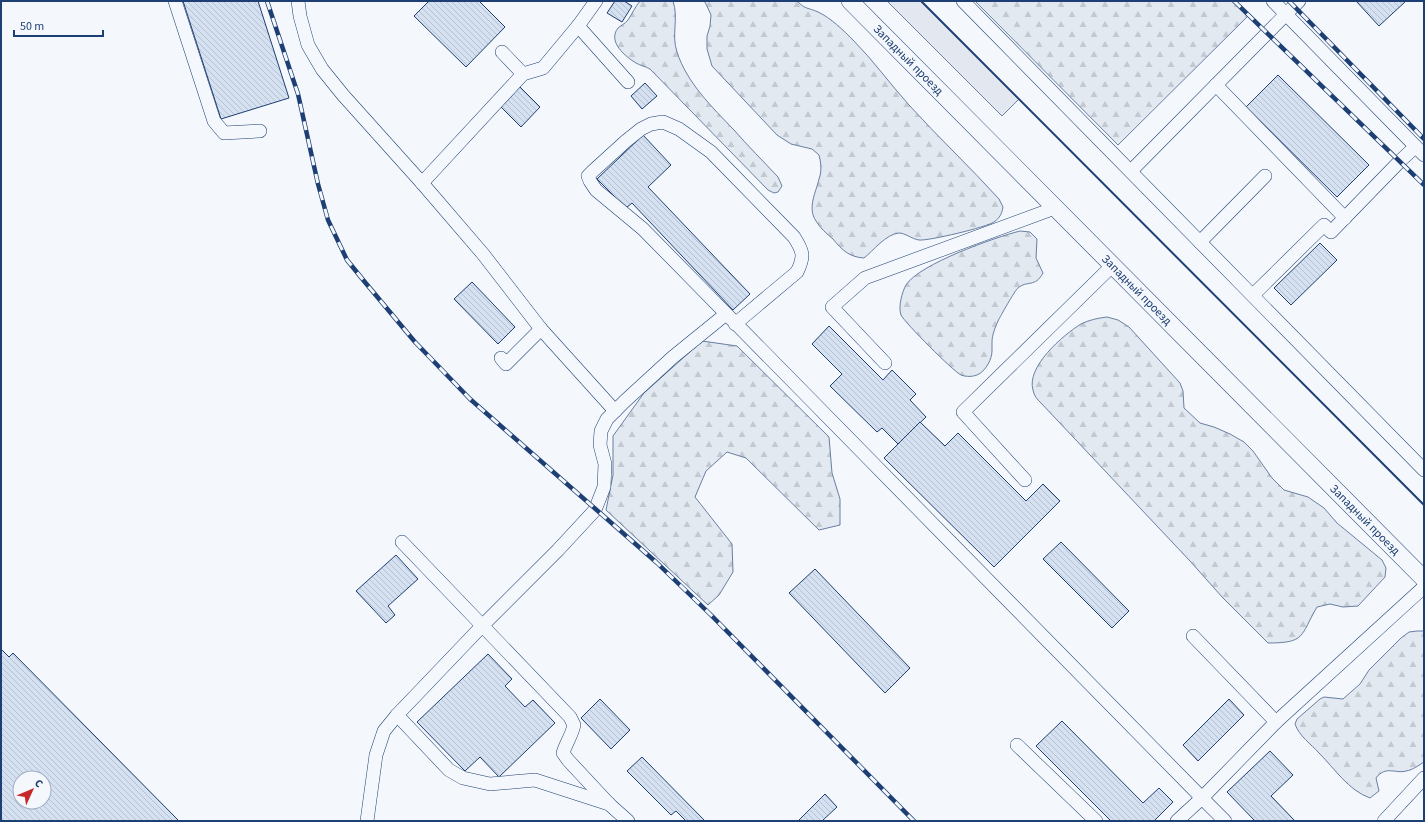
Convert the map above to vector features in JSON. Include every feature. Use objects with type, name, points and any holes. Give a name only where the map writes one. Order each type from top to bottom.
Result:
[{"type":"main road","name":"Западный проезд","points":[[850,1],[1424,580]]},
{"type":"lane","points":[[175,1],[214,122],[224,134],[260,131]]},
{"type":"lane","points":[[298,1],[300,16],[308,44],[322,69],[482,254],[541,329],[615,411]]},
{"type":"lane","points":[[422,183],[522,74],[543,68],[578,26],[596,1]]},
{"type":"lane","points":[[963,1],[1424,470]]},
{"type":"lane","points":[[1252,295],[1324,225],[1331,232],[1400,161],[1420,151],[1273,1]]},
{"type":"lane","points":[[1131,171],[1299,1]]},
{"type":"lane","points":[[578,26],[628,82]]},
{"type":"lane","points":[[502,52],[522,74]]},
{"type":"lane","points":[[1216,85],[1345,218]]},
{"type":"lane","points":[[735,324],[797,272],[803,261],[801,248],[794,236],[711,152],[679,129],[663,122],[651,124],[626,141],[588,176],[590,182],[596,190],[643,230],[735,324],[1202,798],[1224,821]]},
{"type":"lane","points":[[1200,242],[1265,176]]},
{"type":"lane","points":[[886,363],[832,307],[865,278],[1054,208]]},
{"type":"lane","points":[[1025,480],[963,412],[1112,266]]},
{"type":"lane","points":[[367,821],[376,755],[384,731],[397,715],[595,510],[604,487],[605,464],[600,445],[602,431],[607,419],[673,358],[726,314]]},
{"type":"lane","points":[[501,358],[506,364],[541,329]]},
{"type":"lane","points":[[402,542],[570,717],[574,725],[563,752],[568,760],[609,804],[628,821]]},
{"type":"lane","points":[[1182,819],[1276,722],[1424,587]]},
{"type":"lane","points":[[1193,636],[1276,722]]},
{"type":"lane","points":[[397,715],[449,770],[464,778],[490,784],[535,780],[609,804]]},
{"type":"lane","points":[[1017,745],[1096,821]]},
{"type":"lane","points":[[1384,821],[1424,778]]},
{"type":"green space","points":[[640,1],[673,1],[675,8],[675,45],[681,63],[687,74],[701,94],[778,177],[782,186],[778,192],[774,193],[768,190],[650,69],[632,60],[623,53],[616,44],[615,33],[618,28],[626,23]]},
{"type":"green space","points":[[704,1],[797,1],[805,7],[818,12],[832,21],[845,32],[931,129],[999,199],[1003,207],[999,217],[994,222],[981,227],[925,240],[919,240],[901,233],[894,234],[889,236],[864,258],[854,256],[846,252],[818,224],[813,216],[812,205],[821,170],[819,155],[812,149],[791,144],[777,135],[712,66],[707,49],[707,36],[711,15]]},
{"type":"green space","points":[[975,1],[1233,1],[1248,16],[1118,145]]},
{"type":"green space","points":[[1020,231],[1030,232],[1037,239],[1036,258],[1043,273],[1037,281],[1025,284],[1018,288],[1011,298],[998,321],[993,334],[991,357],[984,370],[975,376],[961,375],[956,372],[904,320],[900,312],[900,304],[906,285],[914,277],[941,260],[977,245]]},
{"type":"green space","points":[[1107,317],[1118,320],[1129,327],[1180,383],[1183,391],[1184,408],[1200,423],[1214,427],[1244,442],[1253,451],[1272,478],[1284,490],[1308,497],[1324,508],[1337,523],[1382,560],[1386,568],[1385,577],[1358,606],[1343,607],[1330,604],[1317,607],[1304,631],[1296,639],[1280,643],[1268,643],[1223,598],[1037,399],[1033,392],[1032,381],[1040,362],[1048,352],[1073,329],[1081,324],[1094,319]]},
{"type":"green space","points":[[702,341],[737,346],[829,437],[832,473],[840,499],[840,525],[819,530],[746,458],[727,452],[706,471],[695,497],[732,544],[733,572],[719,595],[708,605],[606,510],[613,475],[613,436],[644,393]]},
{"type":"green space","points":[[1424,631],[1424,762],[1416,767],[1402,772],[1387,771],[1380,774],[1376,778],[1379,791],[1370,798],[1355,790],[1348,784],[1302,736],[1295,724],[1297,719],[1320,699],[1324,697],[1343,699],[1360,684],[1369,670],[1401,638],[1409,632]]},
{"type":"shaded area","points":[[887,1],[921,1],[1019,99],[1002,116]]},
{"type":"building","points":[[183,1],[258,1],[289,98],[221,119]]},
{"type":"building","points":[[429,1],[479,1],[505,27],[466,67],[414,16]]},
{"type":"building","points":[[615,1],[624,1],[632,6],[622,22],[607,13]]},
{"type":"building","points":[[1356,1],[1406,1],[1379,26]]},
{"type":"building","points":[[1278,75],[1369,165],[1337,197],[1246,107]]},
{"type":"building","points":[[645,83],[657,96],[642,109],[631,96]]},
{"type":"building","points":[[520,87],[540,107],[521,127],[500,106]]},
{"type":"building","points":[[643,135],[671,165],[648,187],[750,294],[733,310],[632,203],[626,208],[597,179]]},
{"type":"building","points":[[1320,243],[1337,260],[1291,305],[1274,288]]},
{"type":"building","points":[[472,282],[515,327],[498,344],[454,299]]},
{"type":"building","points":[[829,326],[883,380],[892,370],[916,394],[910,400],[926,417],[898,444],[882,428],[877,432],[830,386],[842,374],[812,344]]},
{"type":"building","points":[[920,422],[945,446],[958,433],[1026,501],[1043,484],[1060,501],[994,567],[884,458]]},
{"type":"building","points":[[1061,542],[1129,611],[1112,628],[1043,559]]},
{"type":"building","points":[[396,555],[418,579],[388,606],[395,615],[386,623],[356,591]]},
{"type":"building","points":[[815,569],[910,668],[885,693],[789,593]]},
{"type":"building","points":[[1,649],[9,657],[13,653],[179,821],[1,821]]},
{"type":"building","points":[[488,654],[512,679],[505,686],[525,707],[533,700],[555,723],[499,777],[480,757],[465,771],[417,722]]},
{"type":"building","points":[[600,699],[630,730],[611,749],[581,718]]},
{"type":"building","points":[[1229,699],[1244,715],[1198,761],[1183,745]]},
{"type":"building","points":[[1062,721],[1143,803],[1159,788],[1173,802],[1154,821],[1111,821],[1036,746]]},
{"type":"building","points":[[1270,751],[1293,775],[1271,796],[1295,821],[1255,821],[1227,792]]},
{"type":"building","points":[[642,757],[705,821],[686,821],[676,811],[671,815],[627,771]]},
{"type":"building","points":[[825,794],[837,807],[822,821],[798,821]]},
{"type":"railway","points":[[267,1],[298,94],[318,184],[328,220],[347,260],[415,342],[470,399],[656,562],[711,615],[914,821]]},
{"type":"railway","points":[[1234,1],[1424,185]]},
{"type":"railway","points":[[1289,1],[1424,139]]},
{"type":"wall","points":[[921,1],[1424,505]]}]
